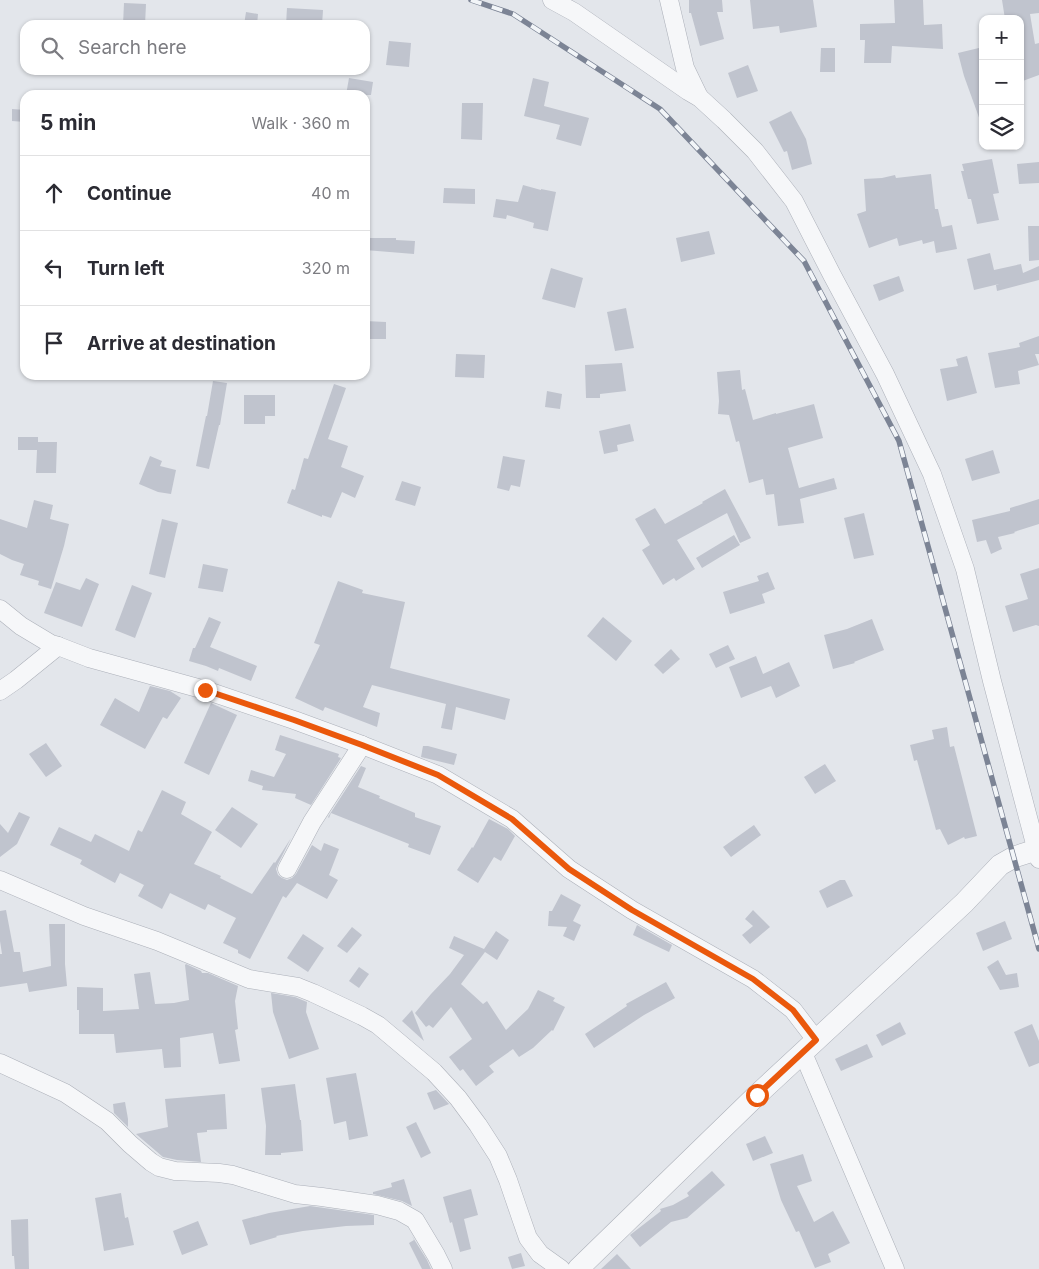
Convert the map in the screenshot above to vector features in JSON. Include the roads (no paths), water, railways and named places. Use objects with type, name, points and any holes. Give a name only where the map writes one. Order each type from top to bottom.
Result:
[{"type":"street","points":[[552,0],[574,12],[700,98],[755,151],[794,201],[885,374],[932,474],[965,568],[992,681],[1038,853],[1014,857],[1000,865],[964,903],[757,1095],[578,1269]]},
{"type":"street","points":[[669,0],[685,68],[700,98]]},
{"type":"street","points":[[0,609],[22,626],[58,646],[89,658],[205,690],[294,720],[438,775],[512,819],[569,869],[660,927],[753,979],[793,1010],[810,1046],[895,1269]]},
{"type":"street","points":[[0,691],[58,646]]},
{"type":"street","points":[[287,869],[312,822],[362,745]]},
{"type":"street","points":[[0,880],[84,916],[157,940],[249,980],[298,987],[378,1025],[434,1072],[458,1098],[498,1156],[528,1238],[540,1254],[561,1269]]},
{"type":"street","points":[[0,1063],[65,1092],[107,1121],[130,1144],[159,1167],[175,1171],[219,1172],[295,1194],[377,1205],[399,1211],[416,1220],[443,1269]]},
{"type":"railway","points":[[471,0],[513,14],[660,109],[804,261],[899,441],[1039,949]]}]
